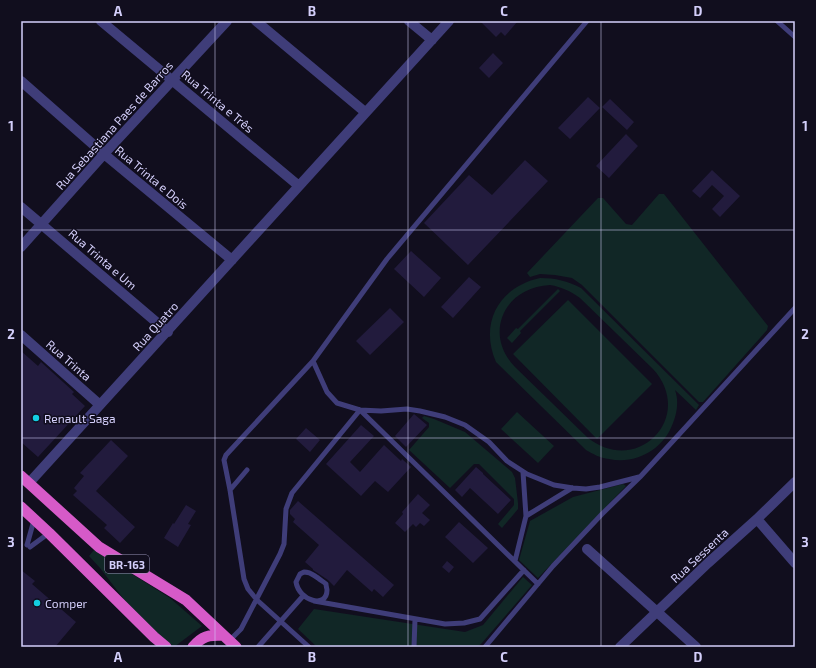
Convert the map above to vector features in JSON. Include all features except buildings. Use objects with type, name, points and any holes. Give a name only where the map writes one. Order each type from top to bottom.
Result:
[{"type":"highway","name":"BR-163","points":[[25,480],[99,547],[186,600],[229,641]]},
{"type":"highway","name":"BR-163","points":[[21,507],[49,533],[156,643],[166,647]]},
{"type":"highway","points":[[183,647],[196,644],[209,635],[229,641]]},
{"type":"street","name":"Rua Trinta e Três","points":[[101,21],[299,186]]},
{"type":"street","name":"Rua Sebastiana Paes de Barros","points":[[21,247],[104,154],[227,21]]},
{"type":"street","points":[[256,21],[365,112]]},
{"type":"street","points":[[409,21],[432,40]]},
{"type":"street","name":"Rua Quatro","points":[[25,480],[100,405],[168,332],[365,112],[449,21]]},
{"type":"street","name":"Rua Trinta e Dois","points":[[21,81],[104,154],[232,260]]},
{"type":"street","name":"Rua Trinta e Um","points":[[21,207],[42,223],[168,332]]},
{"type":"street","name":"Rua Trinta","points":[[21,335],[100,405]]},
{"type":"street","name":"Rua Sessenta","points":[[620,647],[795,482]]},
{"type":"street","points":[[757,519],[795,563]]},
{"type":"street","points":[[587,549],[696,647]]},
{"type":"lane","points":[[309,647],[257,600],[248,589],[244,579],[224,460],[226,455],[312,362],[387,259],[587,21]]},
{"type":"lane","points":[[776,21],[795,37]]},
{"type":"lane","points":[[485,647],[538,584],[602,514],[640,477],[795,308]]},
{"type":"lane","points":[[312,362],[326,392],[338,403],[360,410],[381,411],[407,409],[445,417],[465,425],[489,442],[508,461],[523,472],[554,485],[572,488],[600,487],[640,477]]},
{"type":"lane","points":[[360,410],[538,584]]},
{"type":"lane","points":[[229,641],[241,629],[280,554],[284,544],[286,509],[292,493],[360,410]]},
{"type":"lane","points":[[230,490],[247,470]]},
{"type":"lane","points":[[515,561],[526,516],[523,472]]},
{"type":"lane","points":[[526,516],[572,488]]},
{"type":"lane","points":[[34,519],[28,546],[49,533]]},
{"type":"lane","points":[[314,601],[322,600],[325,597],[327,588],[326,584],[310,572],[304,572],[300,574],[296,582],[303,596],[309,600],[314,601],[415,619],[445,624],[464,623],[480,619],[524,570]]},
{"type":"lane","points":[[258,647],[282,622],[303,596]]},
{"type":"lane","points":[[414,647],[415,619]]},
{"type":"green space","points":[[659,194],[664,194],[768,326],[767,330],[703,402],[699,402],[582,285],[572,278],[540,274],[530,277],[527,273],[598,198],[603,198],[626,224],[632,225]]},
{"type":"green space","points":[[540,278],[556,279],[581,288],[699,405],[696,410],[675,390],[677,407],[673,423],[663,440],[648,453],[629,460],[619,460],[603,458],[586,450],[496,362],[491,348],[490,334],[496,309],[513,289]],"holes":[[[550,285],[573,293],[580,298],[653,369],[665,387],[668,405],[665,422],[655,436],[642,446],[625,450],[607,448],[588,438],[515,367],[505,354],[500,341],[500,327],[503,314],[510,303],[521,294],[534,288]]]},
{"type":"green space","points":[[558,289],[560,291],[520,331],[521,333],[512,343],[507,338]]},
{"type":"green space","points":[[568,300],[652,384],[597,439],[513,354]]},
{"type":"green space","points":[[517,412],[554,446],[538,463],[501,429]]},
{"type":"green space","points":[[424,416],[465,432],[512,472],[515,478],[518,509],[502,528],[498,524],[514,505],[514,499],[479,464],[474,464],[450,488],[409,450],[429,427],[429,423],[422,418]]},
{"type":"green space","points":[[623,484],[626,486],[538,578],[519,560],[530,521],[573,497]]},
{"type":"green space","points":[[94,550],[170,598],[202,626],[174,647],[168,647],[126,602],[89,556]]},
{"type":"green space","points":[[523,577],[532,585],[477,647],[317,647],[298,629],[314,609],[465,632],[483,625]]},
{"type":"place","name":"Renault Saga","points":[[36,418]]},
{"type":"place","name":"Comper","points":[[37,603]]}]
